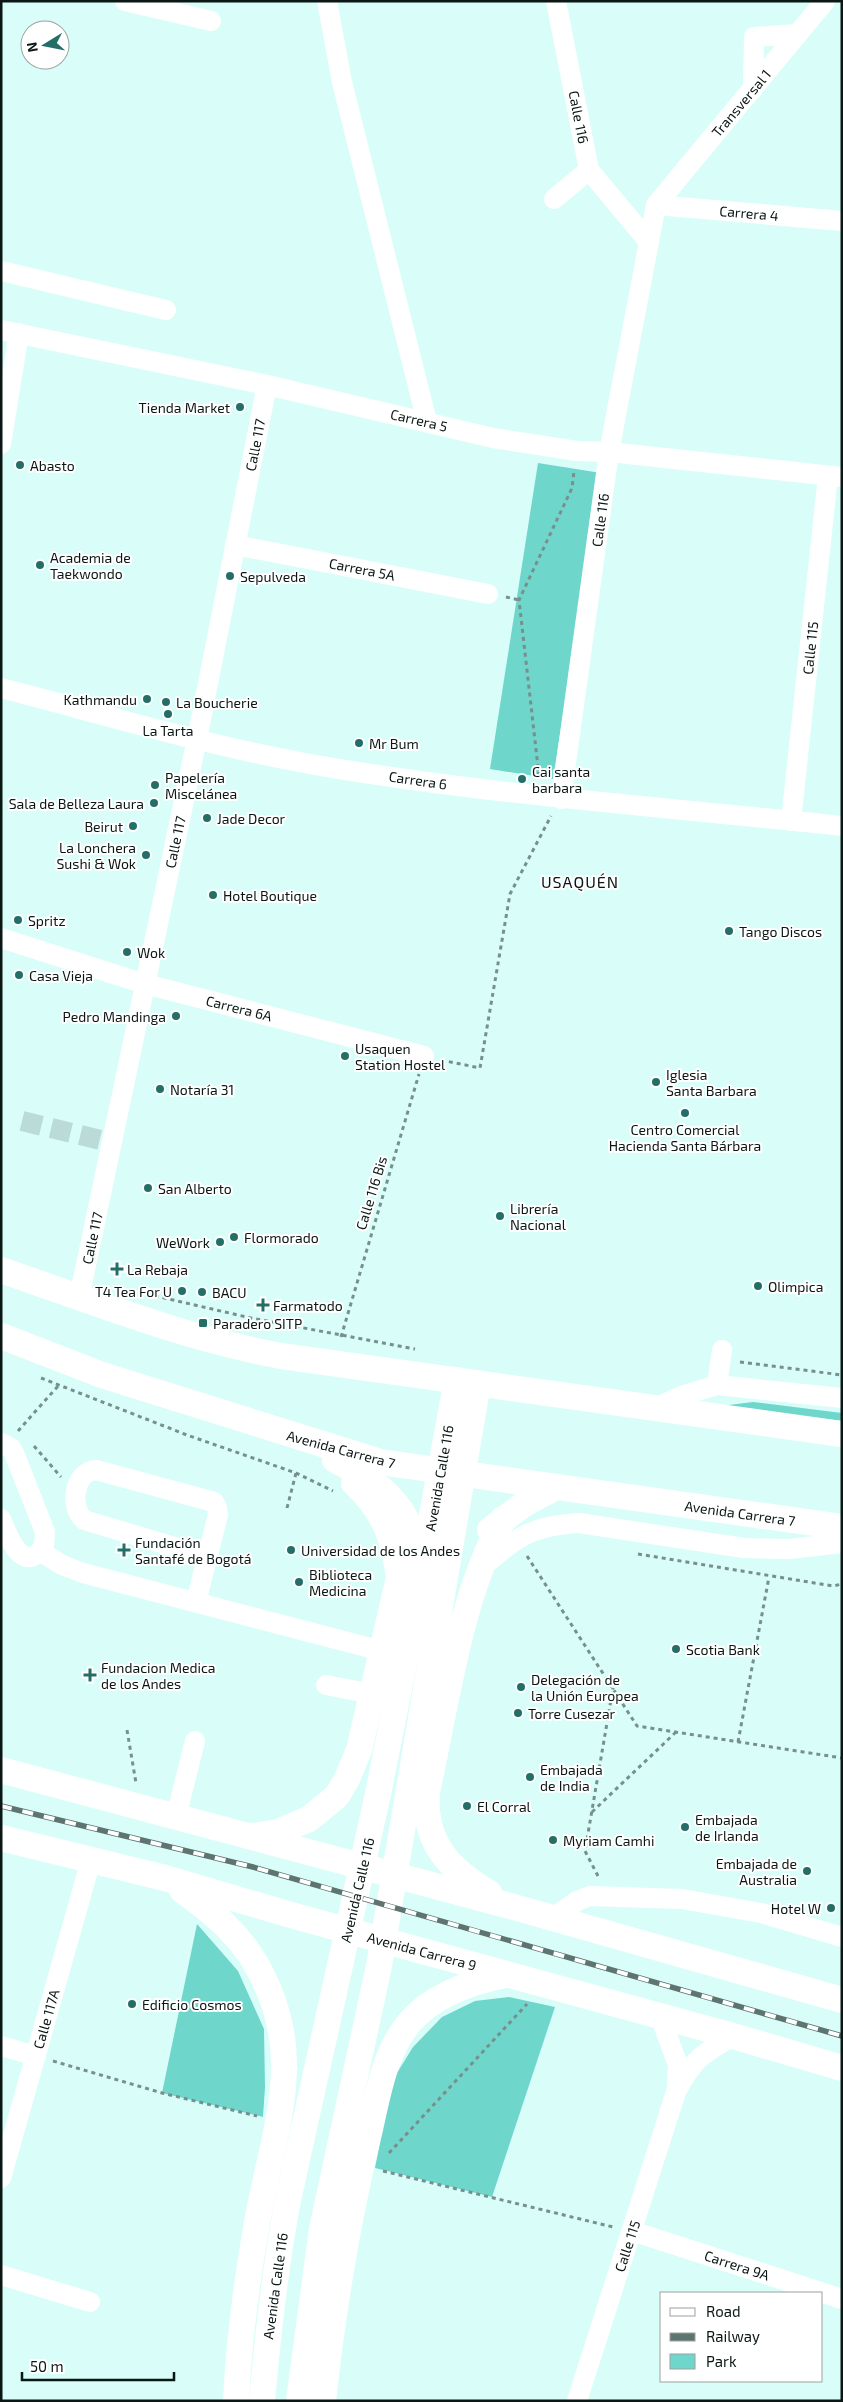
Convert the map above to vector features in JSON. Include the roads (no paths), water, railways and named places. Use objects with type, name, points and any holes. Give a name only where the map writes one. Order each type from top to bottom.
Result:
[{"type":"main road","points":[[1,1270],[144,1321],[235,1347],[281,1356],[842,1434]]},
{"type":"main road","name":"Avenida Carrera 7","points":[[1,1336],[102,1374],[279,1432],[380,1462],[842,1527]]},
{"type":"main road","name":"Avenida Calle 116","points":[[299,2401],[322,2228],[379,1966],[425,1624],[422,1573],[451,1473],[467,1381]]},
{"type":"main road","points":[[279,1432],[359,1472],[391,1497],[402,1511],[415,1537],[422,1573]]},
{"type":"main road","points":[[279,1432],[345,1475],[376,1507],[392,1537],[422,1573]]},
{"type":"main road","points":[[415,1537],[451,1473]]},
{"type":"main road","points":[[250,1837],[278,1832],[309,1819],[337,1796],[354,1766],[382,1650],[422,1573],[524,1504],[556,1488]]},
{"type":"main road","points":[[503,1519],[478,1570],[470,1595],[427,1792],[430,1833],[441,1852],[466,1879],[514,1907]]},
{"type":"main road","name":"Avenida Calle 116","points":[[262,2401],[268,2324],[286,2210],[378,1794],[425,1624]]},
{"type":"main road","points":[[1,1770],[514,1907],[842,2000]]},
{"type":"main road","name":"Avenida Carrera 9","points":[[1,1838],[165,1878],[298,1917],[546,1984],[842,2068]]},
{"type":"main road","points":[[165,1878],[207,1908],[230,1929],[247,1952],[262,1976],[280,2024],[283,2040],[284,2069],[281,2094],[258,2218],[243,2316],[236,2401]]},
{"type":"main road","points":[[323,2401],[328,2352],[344,2253],[368,2167],[382,2078],[389,2059],[409,2024],[430,2004],[450,1992],[486,1979],[508,1974]]},
{"type":"street","points":[[125,1],[211,20]]},
{"type":"street","points":[[327,1],[342,82],[427,422]]},
{"type":"street","name":"Calle 116","points":[[556,1],[589,170],[649,242]]},
{"type":"street","name":"Transversal 1","points":[[656,205],[826,1]]},
{"type":"street","points":[[753,89],[754,37],[798,34]]},
{"type":"street","points":[[554,199],[589,170]]},
{"type":"street","name":"Calle 116","points":[[551,798],[609,452],[656,205]]},
{"type":"street","name":"Carrera 4","points":[[656,205],[842,221]]},
{"type":"street","points":[[1,271],[166,310]]},
{"type":"street","points":[[1,444],[10,332]]},
{"type":"street","name":"Carrera 5","points":[[10,332],[267,385],[493,438],[577,451],[609,452],[835,476]]},
{"type":"street","name":"Calle 117","points":[[79,1298],[108,1141],[145,984],[197,739],[267,385]]},
{"type":"street","name":"Calle 115","points":[[791,821],[835,476]]},
{"type":"street","name":"Carrera 5A","points":[[235,545],[488,594]]},
{"type":"street","name":"Carrera 6","points":[[1,688],[197,739],[338,769],[551,798],[842,826]]},
{"type":"street","name":"Carrera 6A","points":[[1,938],[145,984],[424,1056]]},
{"type":"street","points":[[716,1386],[721,1355]]},
{"type":"street","points":[[655,1408],[682,1396],[716,1386],[842,1398]]},
{"type":"street","points":[[1,1519],[13,1548],[19,1553],[26,1556],[40,1551],[46,1539],[45,1532],[14,1453],[3,1444]]},
{"type":"street","points":[[196,1602],[208,1557],[218,1515],[214,1502],[96,1470],[86,1472],[82,1476],[76,1494],[75,1506],[84,1520],[208,1557]]},
{"type":"street","points":[[478,1570],[516,1539],[534,1530],[553,1524],[579,1523],[744,1548],[789,1549],[842,1543]]},
{"type":"street","points":[[40,1551],[62,1565],[83,1573],[382,1650]]},
{"type":"street","points":[[326,1685],[372,1694]]},
{"type":"street","points":[[176,1817],[195,1741]]},
{"type":"street","name":"Calle 117A","points":[[1,2178],[91,1860]]},
{"type":"street","points":[[553,1918],[577,1901],[590,1896],[682,1899],[761,1913],[842,1937]]},
{"type":"street","name":"Calle 115","points":[[660,2016],[678,2065],[676,2092]]},
{"type":"street","name":"Calle 115","points":[[577,2401],[676,2092],[688,2068],[706,2052],[733,2036]]},
{"type":"street","points":[[1,2046],[36,2056]]},
{"type":"street","name":"Carrera 9A","points":[[632,2231],[818,2292]]},
{"type":"street","points":[[1,2275],[90,2302]]},
{"type":"street","name":"Carrera 9A","points":[[823,2294],[842,2300]]},
{"type":"tunnel","points":[[22,1121],[105,1141]]},
{"type":"railway","points":[[1,1806],[253,1867],[842,2036]]},
{"type":"place","name":"Tienda Market","points":[[240,407]]},
{"type":"place","name":"Abasto","points":[[20,465]]},
{"type":"place","name":"Academia de Taekwondo","points":[[40,565]]},
{"type":"place","name":"Sepulveda","points":[[230,576]]},
{"type":"place","name":"Kathmandu","points":[[147,699]]},
{"type":"place","name":"La Boucherie","points":[[166,702]]},
{"type":"place","name":"La Tarta","points":[[168,714]]},
{"type":"place","name":"Mr Bum","points":[[359,743]]},
{"type":"place","name":"Cai santa barbara","points":[[522,779]]},
{"type":"place","name":"Papelería Miscelánea","points":[[155,785]]},
{"type":"place","name":"Sala de Belleza Laura","points":[[154,803]]},
{"type":"place","name":"Jade Decor","points":[[207,818]]},
{"type":"place","name":"Beirut","points":[[133,826]]},
{"type":"place","name":"La Lonchera Sushi & Wok","points":[[146,855]]},
{"type":"place","name":"Hotel Boutique","points":[[213,895]]},
{"type":"place","name":"Spritz","points":[[18,920]]},
{"type":"place","name":"Tango Discos","points":[[729,931]]},
{"type":"place","name":"Wok","points":[[127,952]]},
{"type":"place","name":"Casa Vieja","points":[[19,975]]},
{"type":"place","name":"Pedro Mandinga","points":[[176,1016]]},
{"type":"place","name":"Usaquen Station Hostel","points":[[345,1056]]},
{"type":"place","name":"Iglesia Santa Barbara","points":[[656,1082]]},
{"type":"place","name":"Notaría 31","points":[[160,1089]]},
{"type":"place","name":"Centro Comercial Hacienda Santa Bárbara","points":[[685,1113]]},
{"type":"place","name":"San Alberto","points":[[148,1188]]},
{"type":"place","name":"Librería Nacional","points":[[500,1216]]},
{"type":"place","name":"Flormorado","points":[[234,1237]]},
{"type":"place","name":"WeWork","points":[[220,1242]]},
{"type":"place","name":"La Rebaja","points":[[117,1269]]},
{"type":"place","name":"Olimpica","points":[[758,1286]]},
{"type":"place","name":"T4 Tea For U","points":[[182,1291]]},
{"type":"place","name":"BACU","points":[[202,1292]]},
{"type":"place","name":"Farmatodo","points":[[263,1305]]},
{"type":"place","name":"Paradero SITP","points":[[203,1323]]},
{"type":"place","name":"Fundación Santafé de Bogotá","points":[[124,1550]]},
{"type":"place","name":"Universidad de los Andes","points":[[291,1550]]},
{"type":"place","name":"Biblioteca Medicina","points":[[299,1582]]},
{"type":"place","name":"Scotia Bank","points":[[676,1649]]},
{"type":"place","name":"Fundacion Medica de los Andes","points":[[90,1675]]},
{"type":"place","name":"Delegación de la Unión Europea","points":[[521,1687]]},
{"type":"place","name":"Torre Cusezar","points":[[518,1713]]},
{"type":"place","name":"Embajada de India","points":[[530,1777]]},
{"type":"place","name":"El Corral","points":[[467,1806]]},
{"type":"place","name":"Embajada de Irlanda","points":[[685,1827]]},
{"type":"place","name":"Myriam Camhi","points":[[553,1840]]},
{"type":"place","name":"Embajada de Australia","points":[[807,1871]]},
{"type":"place","name":"Hotel W","points":[[831,1908]]},
{"type":"place","name":"Edificio Cosmos","points":[[132,2004]]},
{"type":"district","name":"USAQUÉN","points":[[580,881]]}]
